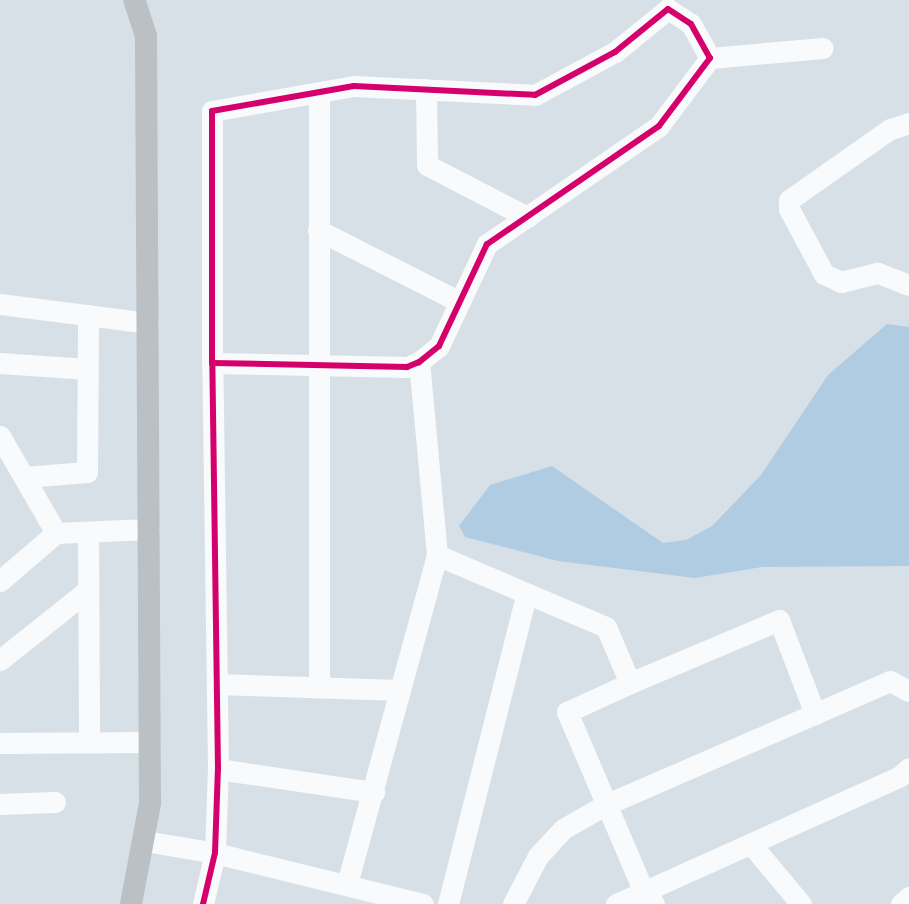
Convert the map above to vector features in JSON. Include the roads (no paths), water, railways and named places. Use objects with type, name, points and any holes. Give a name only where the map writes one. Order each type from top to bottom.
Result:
[{"type":"street","points":[[131,904],[145,841],[150,803],[146,36],[134,0]]},
{"type":"street","points":[[203,904],[215,853],[218,769],[212,363],[212,111],[354,86],[535,95],[615,52],[668,9],[691,24],[710,58]]},
{"type":"street","points":[[710,58],[815,54]]},
{"type":"street","points":[[212,363],[317,367],[407,367],[419,362],[439,346],[487,244],[659,126],[710,58]]},
{"type":"street","points":[[426,89],[427,165],[527,217]]},
{"type":"street","points":[[318,93],[317,367],[319,686]]},
{"type":"street","points":[[909,123],[890,129],[789,200],[789,209],[824,274],[841,282],[878,273],[909,285]]},
{"type":"street","points":[[318,230],[460,302]]},
{"type":"street","points":[[0,304],[148,323]]},
{"type":"street","points":[[24,477],[87,472],[88,315]]},
{"type":"street","points":[[347,884],[374,792],[437,555],[419,362]]},
{"type":"street","points":[[0,363],[88,369]]},
{"type":"street","points":[[0,436],[56,533]]},
{"type":"street","points":[[0,581],[56,533],[149,530]]},
{"type":"street","points":[[88,532],[89,742]]},
{"type":"street","points":[[437,555],[526,595],[606,627],[630,682]]},
{"type":"street","points":[[0,660],[88,590]]},
{"type":"street","points":[[448,904],[526,595]]},
{"type":"street","points":[[649,897],[605,805],[567,712],[630,682],[779,620],[815,714]]},
{"type":"street","points":[[513,904],[538,856],[563,829],[605,805],[890,682],[909,691]]},
{"type":"street","points":[[217,684],[319,686],[400,690]]},
{"type":"street","points":[[0,743],[150,742]]},
{"type":"street","points":[[218,769],[374,792]]},
{"type":"street","points":[[616,904],[649,897],[751,844],[906,778]]},
{"type":"street","points":[[0,804],[46,808]]},
{"type":"street","points":[[145,841],[215,853],[347,884],[423,904]]},
{"type":"street","points":[[751,844],[802,904]]},
{"type":"street","points":[[901,904],[909,897]]}]
